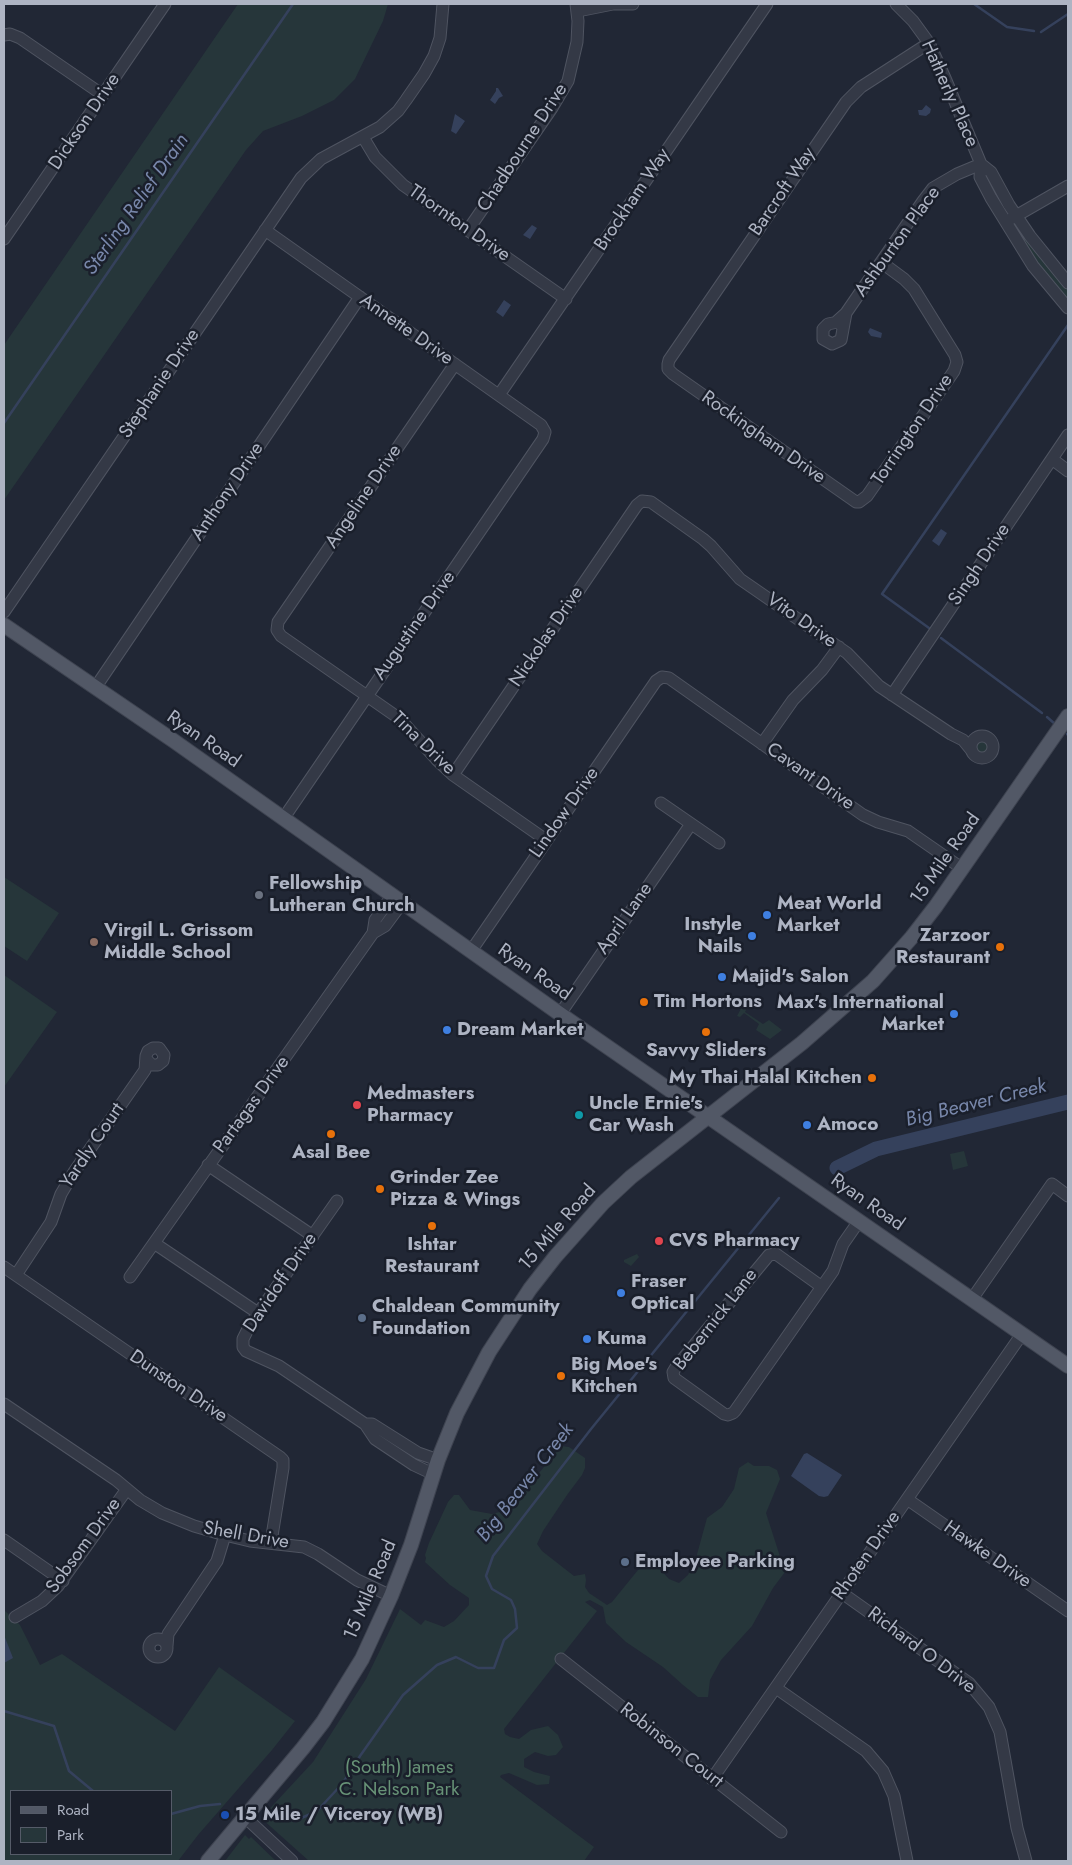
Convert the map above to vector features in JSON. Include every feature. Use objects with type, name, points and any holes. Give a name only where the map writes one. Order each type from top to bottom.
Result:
[{"type":"main road","name":"Ryan Road","points":[[4,625],[1068,1366]]},
{"type":"main road","name":"15 Mile Road","points":[[208,1861],[284,1773],[324,1722],[362,1659],[391,1596],[438,1460],[457,1413],[485,1358],[543,1272],[610,1197],[648,1163],[823,1026],[873,981],[912,937],[963,869],[1068,716]]},
{"type":"street","name":"Dickson Drive","points":[[4,239],[165,4]]},
{"type":"street","points":[[363,137],[380,127],[394,115],[424,74],[434,56],[440,38],[443,4]]},
{"type":"street","points":[[577,7],[621,4]]},
{"type":"street","name":"Brockham Way","points":[[499,395],[767,4]]},
{"type":"street","name":"Hatherly Place","points":[[896,4],[913,21],[929,44],[980,164],[980,177],[1033,266],[1068,308]]},
{"type":"street","name":"Chadbourne Drive","points":[[468,230],[568,82],[577,42],[577,7]]},
{"type":"street","points":[[5,34],[20,38],[103,95]]},
{"type":"street","name":"Barcroft Way","points":[[668,369],[670,360],[846,102],[861,87],[929,44]]},
{"type":"street","name":"Stephanie Drive","points":[[4,612],[301,178],[321,159],[363,137]]},
{"type":"street","name":"Thornton Drive","points":[[363,137],[375,157],[395,178],[566,299]]},
{"type":"street","name":"Hatherly Place","points":[[980,164],[991,172],[1016,216],[1042,253],[1068,283]]},
{"type":"street","name":"Ashburton Place","points":[[839,324],[923,201],[934,188],[957,174],[980,164]]},
{"type":"street","points":[[1006,222],[1068,186]]},
{"type":"street","name":"Annette Drive","points":[[265,230],[541,425],[545,432]]},
{"type":"street","name":"Torrington Drive","points":[[859,502],[867,496],[954,371],[958,362],[956,355],[914,289],[881,262]]},
{"type":"street","name":"Anthony Drive","points":[[95,688],[360,297]]},
{"type":"street","name":"Angeline Drive","points":[[277,630],[278,622],[455,364]]},
{"type":"street","name":"Rockingham Drive","points":[[668,369],[852,500],[859,502]]},
{"type":"street","name":"Augustine Drive","points":[[283,819],[543,439],[545,432]]},
{"type":"street","name":"Singh Drive","points":[[892,695],[1068,435]]},
{"type":"street","points":[[1052,459],[1068,471]]},
{"type":"street","name":"Vito Drive","points":[[642,501],[651,502],[703,539],[740,579],[839,647],[858,663],[869,677],[892,695],[963,740],[972,751]]},
{"type":"street","name":"Nickolas Drive","points":[[453,775],[637,505],[642,501]]},
{"type":"street","name":"Tina Drive","points":[[277,630],[281,636],[400,719],[453,775],[546,840]]},
{"type":"street","points":[[762,744],[793,700],[822,670],[839,647]]},
{"type":"street","name":"Cavant Drive","points":[[662,677],[669,678],[870,819],[908,831],[963,869]]},
{"type":"street","name":"Lindow Drive","points":[[471,951],[656,681],[662,677]]},
{"type":"street","points":[[963,740],[983,737],[989,739],[993,745],[992,752],[987,757],[980,758],[972,751],[972,744],[977,738]]},
{"type":"street","points":[[661,803],[719,843]]},
{"type":"street","name":"April Lane","points":[[560,1014],[691,824]]},
{"type":"street","name":"Partagas Drive","points":[[130,1277],[373,933],[385,926],[397,899]]},
{"type":"street","name":"Yardly Court","points":[[16,1275],[51,1222],[61,1194],[74,1172],[149,1065]]},
{"type":"street","points":[[208,1165],[313,1236]]},
{"type":"street","points":[[972,1299],[1052,1184],[1068,1196]]},
{"type":"street","name":"Davidoff Drive","points":[[337,1201],[258,1313],[243,1339],[243,1347],[246,1351],[279,1366],[364,1424],[375,1440],[414,1466],[433,1474]]},
{"type":"street","name":"Bebernick Lane","points":[[822,1287],[776,1254],[769,1255],[676,1367],[673,1372],[674,1378],[724,1414],[733,1413],[822,1287],[836,1267],[843,1244],[859,1220]]},
{"type":"street","points":[[154,1242],[258,1313]]},
{"type":"street","name":"Dunston Drive","points":[[4,1267],[283,1460],[271,1542]]},
{"type":"street","name":"Rhoten Drive","points":[[712,1779],[1022,1334]]},
{"type":"street","name":"Shell Drive","points":[[4,1404],[140,1500],[162,1513],[194,1526],[224,1535],[304,1547],[357,1580],[391,1596]]},
{"type":"street","name":"Davidoff Drive","points":[[364,1424],[372,1424],[418,1453],[438,1460]]},
{"type":"street","name":"Sobsom Drive","points":[[15,1617],[48,1596],[63,1581],[126,1489]]},
{"type":"street","name":"Hawke Drive","points":[[907,1500],[1068,1611]]},
{"type":"street","points":[[164,1640],[217,1561],[224,1535]]},
{"type":"street","points":[[4,1540],[63,1581]]},
{"type":"street","name":"Richard O Drive","points":[[842,1593],[969,1683],[989,1707],[1000,1732],[1017,1828],[1026,1861]]},
{"type":"street","name":"Robinson Court","points":[[560,1659],[781,1832]]},
{"type":"street","points":[[776,1688],[856,1744],[871,1756],[883,1771],[894,1796],[907,1861]]},
{"type":"street","points":[[245,1817],[292,1861]]},
{"type":"green space","name":"Sterling Relief Drain","points":[[238,4],[388,4],[383,21],[355,79],[334,100],[302,116],[263,131],[246,150],[4,500],[4,345]]},
{"type":"green space","points":[[1019,230],[1068,289],[1068,302],[1032,256],[1017,231]]},
{"type":"green space","points":[[982,741],[988,747],[982,753],[976,747]]},
{"type":"green space","points":[[4,877],[59,913],[27,961],[4,946]]},
{"type":"green space","points":[[4,975],[57,1012],[4,1087]]},
{"type":"green space","points":[[744,1003],[748,1006],[745,1012],[763,1024],[769,1020],[782,1030],[770,1039],[756,1030],[759,1024],[744,1013],[740,1017],[737,1016]]},
{"type":"green space","points":[[964,1151],[968,1166],[953,1170],[950,1154]]},
{"type":"green space","points":[[637,1254],[639,1257],[631,1266],[624,1262],[624,1260]]},
{"type":"green space","name":"(South) James C. Nelson Park","points":[[561,1446],[569,1447],[585,1458],[585,1468],[543,1531],[537,1544],[542,1551],[574,1576],[585,1574],[585,1587],[589,1593],[607,1605],[612,1602],[638,1570],[645,1565],[658,1567],[669,1579],[679,1583],[688,1575],[696,1558],[707,1518],[722,1507],[734,1489],[739,1468],[748,1462],[754,1466],[769,1466],[777,1470],[780,1479],[766,1513],[785,1572],[773,1588],[752,1626],[721,1660],[710,1680],[708,1697],[698,1697],[663,1667],[626,1642],[606,1623],[603,1607],[590,1600],[585,1602],[597,1611],[504,1729],[505,1734],[519,1739],[531,1730],[548,1726],[558,1735],[563,1747],[556,1755],[548,1756],[535,1752],[524,1759],[524,1767],[550,1776],[549,1784],[537,1785],[509,1773],[500,1777],[594,1847],[584,1861],[309,1861],[261,1818],[313,1762],[366,1679],[400,1609],[421,1625],[425,1620],[444,1627],[454,1621],[469,1605],[469,1598],[450,1585],[425,1562],[429,1543],[448,1502],[454,1495],[459,1495],[470,1510],[492,1514],[503,1511],[517,1500]]},
{"type":"green space","points":[[4,1610],[20,1625],[40,1665],[62,1654],[175,1731],[219,1667],[295,1721],[178,1861],[4,1861]]},
{"type":"green space","points":[[245,1835],[249,1839],[251,1837],[276,1861],[225,1861]]},
{"type":"water","points":[[496,88],[498,88],[503,96],[495,104],[490,100]]},
{"type":"water","points":[[926,105],[931,109],[930,113],[926,116],[919,115],[918,110],[922,110]]},
{"type":"water","points":[[455,114],[465,121],[456,134],[451,131]]},
{"type":"water","points":[[532,225],[537,228],[530,239],[523,235]]},
{"type":"water","points":[[504,300],[511,305],[503,317],[496,312]]},
{"type":"water","points":[[870,328],[882,333],[881,338],[871,336],[868,332]]},
{"type":"water","points":[[941,529],[947,533],[939,546],[932,541]]},
{"type":"water","points":[[807,1453],[842,1475],[828,1496],[819,1496],[791,1476],[804,1454]]},
{"type":"water","points":[[4,1635],[13,1658],[4,1663]]},
{"type":"waterway","name":"Sterling Relief Drain","points":[[4,423],[293,4]]},
{"type":"waterway","points":[[974,4],[1007,27],[1034,31]]},
{"type":"waterway","points":[[1041,32],[1068,14]]},
{"type":"waterway","points":[[929,628],[882,594],[1068,325]]},
{"type":"waterway","points":[[941,638],[1042,713]]},
{"type":"waterway","points":[[1047,717],[1055,724]]},
{"type":"waterway","name":"Big Beaver Creek","points":[[837,1168],[876,1149],[1068,1102]]},
{"type":"waterway","name":"Big Beaver Creek","points":[[282,1817],[295,1821],[317,1811],[343,1783],[403,1695],[437,1665],[456,1657],[478,1668],[494,1668],[504,1640],[517,1628],[515,1609],[511,1600],[492,1589],[486,1576],[493,1556],[591,1429],[779,1198]]},
{"type":"waterway","name":"Big Beaver Creek","points":[[4,1711],[54,1726],[69,1771],[92,1790]]},
{"type":"waterway","name":"Big Beaver Creek","points":[[172,1814],[200,1806],[220,1804]]},
{"type":"place","name":"Fellowship Lutheran Church","points":[[259,895]]},
{"type":"place","name":"Meat World Market","points":[[767,915]]},
{"type":"place","name":"Instyle Nails","points":[[752,936]]},
{"type":"place","name":"Virgil L. Grissom Middle School","points":[[94,942]]},
{"type":"place","name":"Zarzoor Restaurant","points":[[1000,947]]},
{"type":"place","name":"Majid's Salon","points":[[722,977]]},
{"type":"place","name":"Tim Hortons","points":[[644,1002]]},
{"type":"place","name":"Max's International Market","points":[[954,1014]]},
{"type":"place","name":"Dream Market","points":[[447,1030]]},
{"type":"place","name":"Savvy Sliders","points":[[706,1032]]},
{"type":"place","name":"My Thai Halal Kitchen","points":[[872,1078]]},
{"type":"place","name":"Medmasters Pharmacy","points":[[357,1105]]},
{"type":"place","name":"Uncle Ernie's Car Wash","points":[[579,1115]]},
{"type":"place","name":"Amoco","points":[[807,1125]]},
{"type":"place","name":"Asal Bee","points":[[331,1134]]},
{"type":"place","name":"Grinder Zee Pizza & Wings","points":[[380,1189]]},
{"type":"place","name":"Ishtar Restaurant","points":[[432,1226]]},
{"type":"place","name":"CVS Pharmacy","points":[[659,1241]]},
{"type":"place","name":"Fraser Optical","points":[[621,1293]]},
{"type":"place","name":"Chaldean Community Foundation","points":[[362,1318]]},
{"type":"place","name":"Kuma","points":[[587,1339]]},
{"type":"place","name":"Big Moe's Kitchen","points":[[561,1376]]},
{"type":"place","name":"Employee Parking","points":[[625,1562]]},
{"type":"place","name":"15 Mile / Viceroy (WB)","points":[[225,1815]]}]
